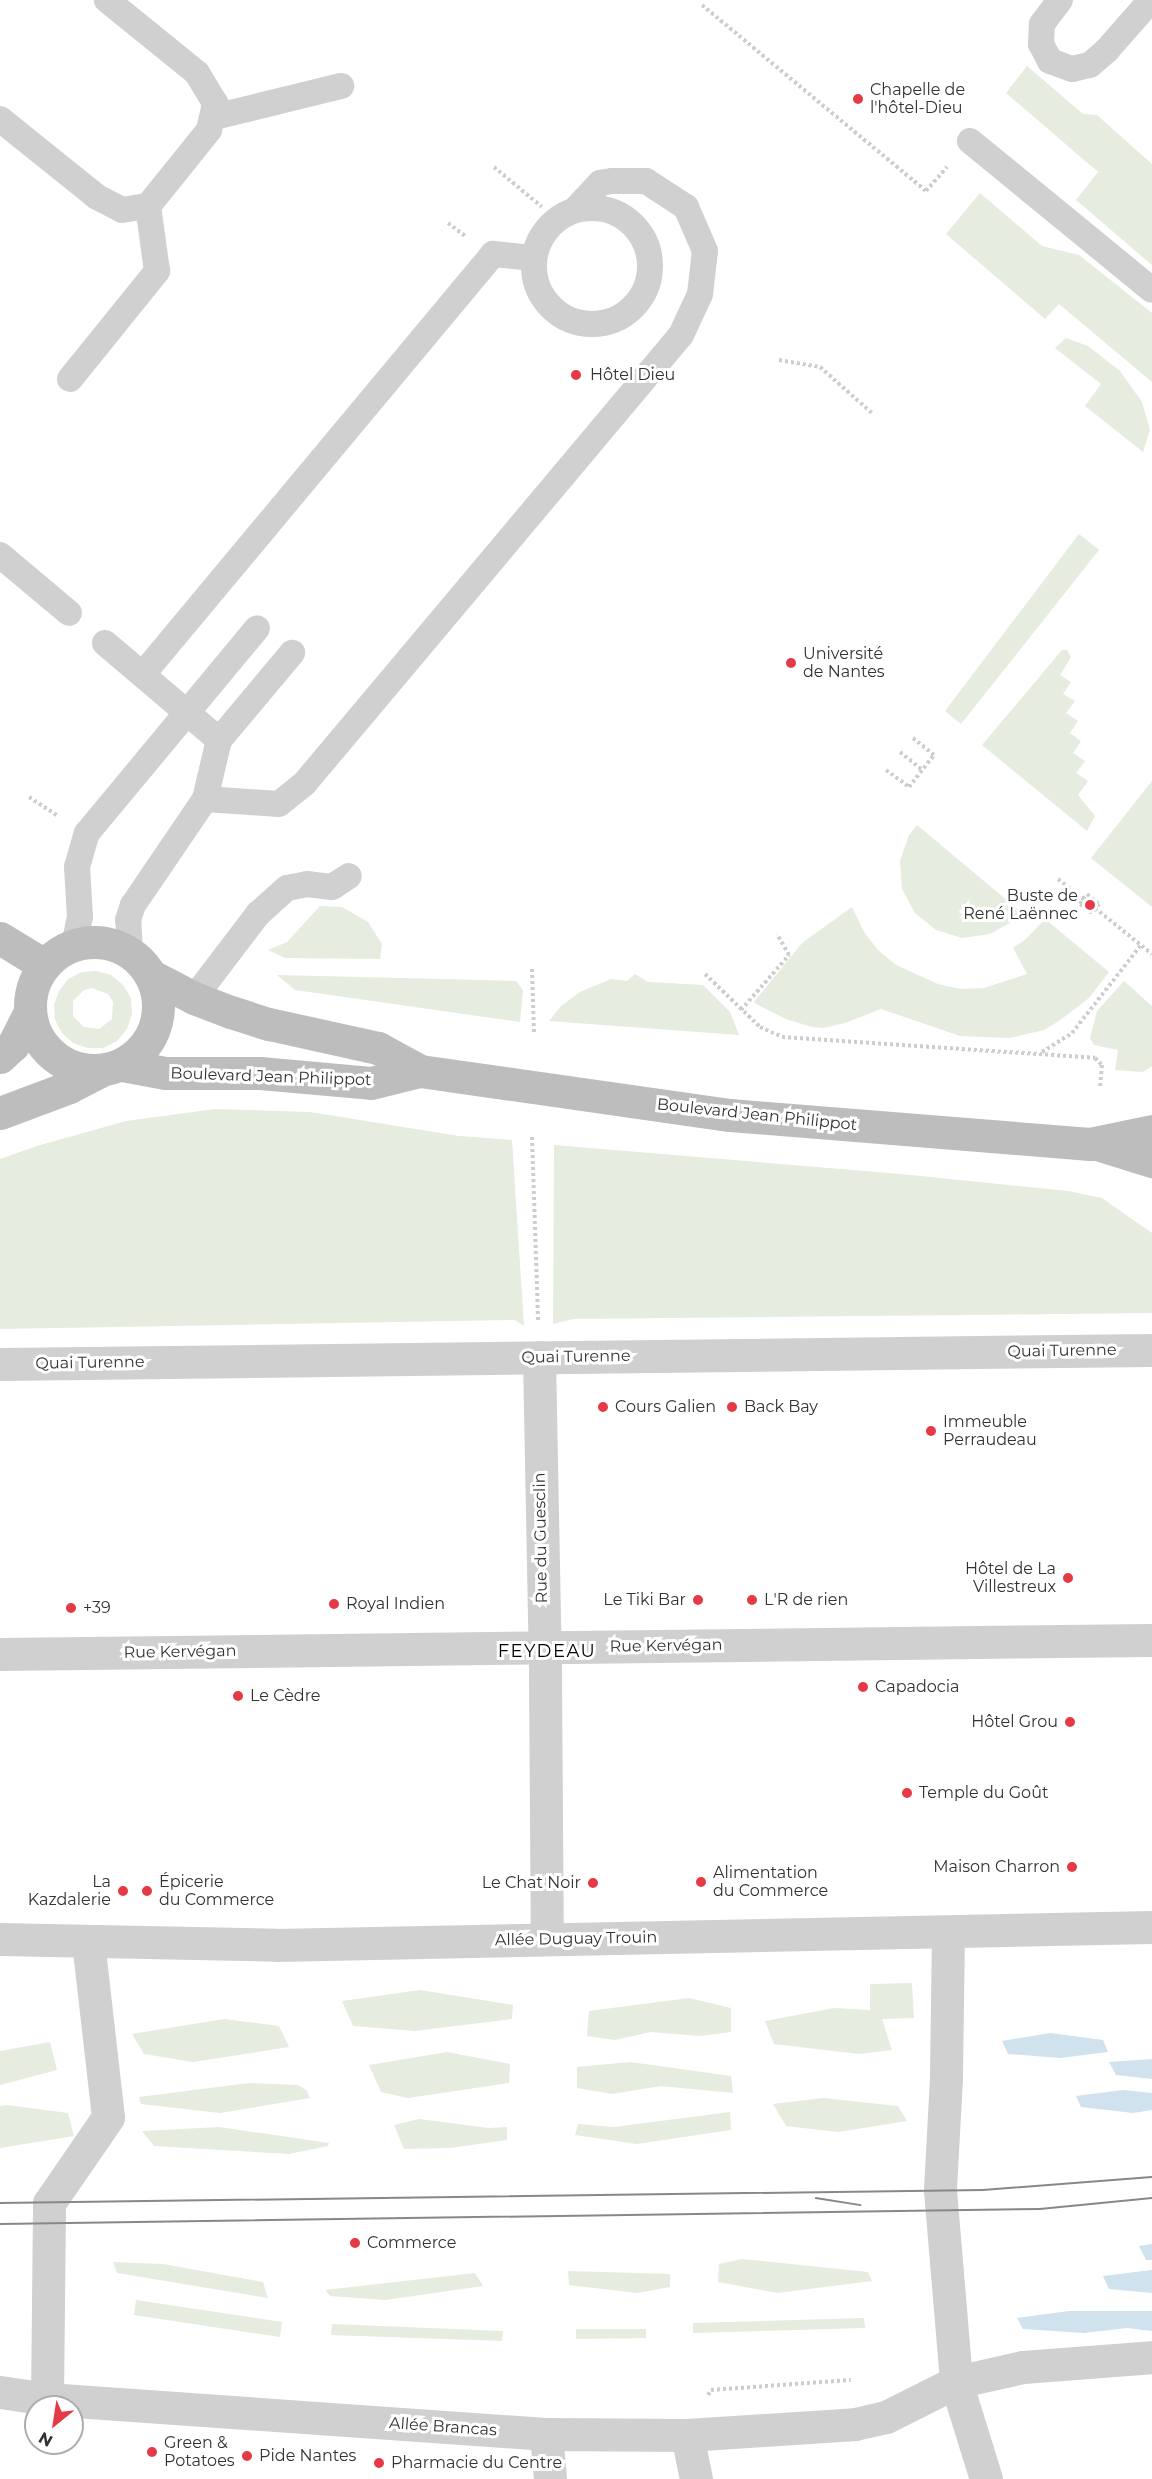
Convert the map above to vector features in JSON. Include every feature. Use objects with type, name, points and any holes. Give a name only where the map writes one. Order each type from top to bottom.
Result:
[{"type":"main road","points":[[0,938],[44,965]]},
{"type":"main road","points":[[0,1057],[14,1045],[30,1012],[33,983],[44,965],[57,953],[74,945],[103,942],[140,964],[158,1003],[155,1026],[140,1052],[69,1087],[0,1113]]},
{"type":"main road","name":"Boulevard Jean Philippot","points":[[140,964],[194,998],[269,1024],[378,1048],[420,1071],[730,1115],[1095,1144],[1152,1161]]},
{"type":"main road","points":[[30,1012],[39,1041],[55,1058],[76,1069],[111,1068]]},
{"type":"main road","name":"Boulevard Jean Philippot","points":[[111,1068],[165,1073],[260,1073],[371,1083],[420,1071]]},
{"type":"main road","name":"Boulevard Jean Philippot","points":[[1095,1144],[1152,1131]]},
{"type":"street","name":"Quai Turenne","points":[[0,1364],[1152,1350]]},
{"type":"street","name":"Rue du Guesclin","points":[[539,1357],[547,1939]]},
{"type":"street","name":"Rue Kervégan","points":[[0,1654],[1152,1640]]},
{"type":"street","name":"Allée Duguay Trouin","points":[[0,1939],[276,1945],[1152,1927]]},
{"type":"street","points":[[948,1932],[946,2078],[939,2190],[956,2382],[986,2479]]},
{"type":"street","points":[[47,2395],[49,2203],[108,2117],[88,1942]]},
{"type":"street","name":"Allée Brancas","points":[[84,2402],[546,2434],[687,2435],[855,2424],[886,2417],[956,2382],[1023,2367],[1152,2358]]},
{"type":"street","name":"Allée Brancas","points":[[0,2392],[24,2396]]},
{"type":"street","points":[[546,2434],[550,2479]]},
{"type":"street","points":[[687,2435],[696,2479]]},
{"type":"lane","points":[[0,119],[97,197],[122,210],[148,206],[209,130],[214,117],[215,103],[208,87],[196,73],[107,0]]},
{"type":"lane","points":[[1060,0],[1042,24],[1041,44],[1050,61],[1072,69],[1090,65],[1107,50],[1151,0]]},
{"type":"lane","points":[[214,117],[341,86]]},
{"type":"lane","points":[[970,141],[1152,290]]},
{"type":"lane","points":[[205,799],[279,804],[304,784],[681,335],[700,294],[705,251],[686,207],[646,181],[600,183],[543,234],[534,258],[536,278],[543,297],[559,314],[577,322],[609,322],[627,313],[643,296],[650,278],[649,249],[639,231],[618,213],[598,207],[566,215]]},
{"type":"lane","points":[[70,379],[157,272],[148,206]]},
{"type":"lane","points":[[143,674],[493,254],[534,258]]},
{"type":"lane","points":[[0,555],[69,613]]},
{"type":"lane","points":[[74,945],[80,917],[77,867],[87,833],[257,628]]},
{"type":"lane","points":[[105,643],[219,740]]},
{"type":"lane","points":[[140,964],[128,920],[133,906],[205,799],[219,740],[291,653]]},
{"type":"lane","points":[[194,998],[258,914],[287,888],[307,884],[332,887],[349,876]]},
{"type":"path","points":[[702,5],[926,191],[970,141]]},
{"type":"path","points":[[494,166],[566,215]]},
{"type":"path","points":[[779,360],[820,368],[872,413]]},
{"type":"path","points":[[885,770],[909,788],[934,755],[912,737]]},
{"type":"path","points":[[900,752],[922,770]]},
{"type":"path","points":[[1058,879],[1084,899]]},
{"type":"path","points":[[1087,894],[1099,904],[1095,908],[1092,913],[1080,904],[1087,894]]},
{"type":"path","points":[[1095,908],[1152,954]]},
{"type":"path","points":[[741,1010],[789,955],[777,934]]},
{"type":"path","points":[[1038,1053],[1054,1047],[1072,1033],[1141,945]]},
{"type":"path","points":[[532,969],[534,1033]]},
{"type":"path","points":[[705,974],[760,1027],[782,1037],[1095,1058],[1102,1065],[1100,1087]]},
{"type":"path","points":[[532,1137],[539,1357]]},
{"type":"path","points":[[711,2390],[851,2380]]},
{"type":"shaded area","points":[[1027,66],[1083,114],[1097,115],[1152,164],[1152,265],[1076,200],[1098,172],[1006,93]]},
{"type":"shaded area","points":[[980,193],[1042,246],[1079,255],[1152,313],[1152,382],[1059,304],[1045,319],[946,234]]},
{"type":"shaded area","points":[[1066,338],[1088,346],[1120,371],[1142,402],[1150,430],[1143,452],[1085,406],[1101,384],[1055,348]]},
{"type":"shaded area","points":[[1079,534],[1099,550],[961,724],[945,711]]},
{"type":"shaded area","points":[[1062,650],[1067,650],[1071,657],[1060,675],[1071,682],[1063,694],[1075,701],[1066,713],[1078,721],[1070,733],[1081,741],[1073,753],[1085,761],[1076,773],[1088,781],[1078,795],[1095,816],[1087,831],[982,745]]},
{"type":"shaded area","points":[[1152,781],[1152,907],[1091,858]]},
{"type":"shaded area","points":[[917,825],[1021,912],[1013,921],[990,934],[962,938],[936,930],[915,913],[902,889],[900,861],[909,835]]},
{"type":"shaded area","points":[[320,906],[342,907],[368,922],[382,944],[380,959],[285,958],[268,950],[287,942]]},
{"type":"shaded area","points":[[852,907],[864,932],[878,950],[896,965],[938,984],[960,989],[984,988],[1027,974],[1013,948],[1026,939],[1045,919],[1109,972],[1089,998],[1059,1021],[1044,1030],[1010,1038],[960,1036],[881,1009],[845,1023],[823,1028],[812,1027],[786,1019],[754,1002],[802,943]]},
{"type":"shaded area","points":[[97,971],[111,975],[123,985],[131,998],[132,1014],[127,1029],[117,1041],[103,1048],[88,1048],[73,1043],[62,1033],[55,1020],[54,1005],[59,991],[68,979],[82,972]],"holes":[[[92,988],[108,994],[113,1002],[112,1019],[99,1029],[84,1027],[73,1016],[73,1001],[84,990]]]},
{"type":"shaded area","points":[[635,974],[648,982],[703,985],[730,1012],[739,1035],[549,1021],[561,1006],[580,992],[611,979],[627,981]]},
{"type":"shaded area","points":[[277,975],[516,981],[523,990],[520,1022],[295,990]]},
{"type":"shaded area","points":[[1124,981],[1152,1006],[1152,1066],[1143,1072],[1115,1070],[1118,1050],[1094,1045],[1090,1038],[1097,1011]]},
{"type":"shaded area","points":[[215,1109],[310,1112],[459,1136],[512,1140],[524,1326],[515,1320],[0,1329],[0,1159],[126,1121]]},
{"type":"shaded area","points":[[554,1145],[901,1174],[1068,1191],[1102,1198],[1152,1233],[1152,1313],[573,1319],[553,1324]]},
{"type":"shaded area","points":[[912,1983],[914,2018],[882,2019],[892,2050],[859,2054],[774,2044],[765,2021],[835,2008],[870,2010],[870,1984]]},
{"type":"shaded area","points":[[420,1990],[513,2005],[512,2019],[415,2031],[353,2026],[342,2001]]},
{"type":"shaded area","points":[[689,1998],[731,2008],[731,2032],[700,2036],[651,2032],[615,2040],[587,2036],[589,2011]]},
{"type":"shaded area","points":[[224,2019],[279,2026],[289,2047],[193,2062],[144,2054],[132,2034]]},
{"type":"shaded area","points":[[50,2042],[57,2070],[0,2085],[0,2051]]},
{"type":"shaded area","points":[[447,2052],[510,2064],[509,2083],[408,2098],[381,2092],[369,2065]]},
{"type":"shaded area","points":[[630,2062],[731,2076],[733,2093],[661,2086],[612,2094],[577,2088],[577,2067]]},
{"type":"shaded area","points":[[249,2083],[298,2085],[307,2091],[310,2098],[220,2113],[141,2104],[139,2097]]},
{"type":"shaded area","points":[[823,2098],[898,2106],[907,2121],[838,2132],[786,2126],[773,2104]]},
{"type":"shaded area","points":[[0,2106],[68,2113],[74,2136],[0,2148]]},
{"type":"shaded area","points":[[730,2112],[731,2130],[637,2144],[575,2135],[578,2124],[614,2127]]},
{"type":"shaded area","points":[[419,2119],[489,2128],[507,2127],[507,2140],[450,2148],[404,2149],[394,2125]]},
{"type":"shaded area","points":[[219,2127],[329,2143],[328,2146],[289,2154],[154,2146],[142,2131]]},
{"type":"shaded area","points":[[742,2259],[868,2272],[872,2281],[777,2293],[718,2282],[719,2264]]},
{"type":"shaded area","points":[[113,2262],[163,2264],[263,2282],[268,2298],[117,2273]]},
{"type":"shaded area","points":[[568,2271],[670,2274],[670,2287],[637,2293],[569,2285]]},
{"type":"shaded area","points":[[475,2273],[483,2286],[385,2300],[330,2296],[325,2290]]},
{"type":"shaded area","points":[[136,2300],[282,2322],[280,2337],[134,2315]]},
{"type":"shaded area","points":[[864,2318],[865,2328],[693,2333],[693,2323]]},
{"type":"shaded area","points":[[332,2324],[503,2331],[502,2341],[331,2335]]},
{"type":"shaded area","points":[[576,2329],[646,2329],[646,2338],[576,2339]]},
{"type":"water","points":[[1050,2033],[1103,2040],[1108,2052],[1060,2058],[1008,2054],[1002,2041]]},
{"type":"water","points":[[1152,2059],[1152,2079],[1116,2075],[1109,2062]]},
{"type":"water","points":[[1123,2090],[1152,2093],[1152,2110],[1133,2113],[1081,2107],[1076,2096]]},
{"type":"water","points":[[1152,2244],[1152,2260],[1146,2260],[1139,2246]]},
{"type":"water","points":[[1152,2270],[1152,2293],[1109,2289],[1103,2276]]},
{"type":"water","points":[[1069,2311],[1152,2311],[1152,2331],[1127,2328],[1084,2333],[1023,2329],[1017,2318]]},
{"type":"tram line","points":[[0,2203],[983,2190],[1152,2177]]},
{"type":"tram line","points":[[816,2198],[860,2205]]},
{"type":"tram line","points":[[0,2224],[1040,2209],[1152,2198]]},
{"type":"place","name":"Chapelle de l'hôtel-Dieu","points":[[858,99]]},
{"type":"place","name":"Hôtel Dieu","points":[[576,375]]},
{"type":"place","name":"Université de Nantes","points":[[791,663]]},
{"type":"place","name":"Buste de René Laënnec","points":[[1090,905]]},
{"type":"place","name":"Cours Galien","points":[[603,1407]]},
{"type":"place","name":"Back Bay","points":[[732,1407]]},
{"type":"place","name":"Immeuble Perraudeau","points":[[931,1431]]},
{"type":"place","name":"Hôtel de La Villestreux","points":[[1068,1578]]},
{"type":"place","name":"Le Tiki Bar","points":[[698,1600]]},
{"type":"place","name":"L'R de rien","points":[[752,1600]]},
{"type":"place","name":"Royal Indien","points":[[334,1604]]},
{"type":"place","name":"+39","points":[[71,1608]]},
{"type":"place","name":"Capadocia","points":[[863,1687]]},
{"type":"place","name":"Le Cèdre","points":[[238,1696]]},
{"type":"place","name":"Hôtel Grou","points":[[1070,1722]]},
{"type":"place","name":"Temple du Goût","points":[[907,1793]]},
{"type":"place","name":"Maison Charron","points":[[1072,1867]]},
{"type":"place","name":"Alimentation du Commerce","points":[[701,1882]]},
{"type":"place","name":"Le Chat Noir","points":[[593,1883]]},
{"type":"place","name":"La Kazdalerie","points":[[123,1891]]},
{"type":"place","name":"Épicerie du Commerce","points":[[147,1891]]},
{"type":"place","name":"Commerce","points":[[355,2243]]},
{"type":"place","name":"Green & Potatoes","points":[[152,2452]]},
{"type":"place","name":"Pide Nantes","points":[[247,2456]]},
{"type":"place","name":"Pharmacie du Centre","points":[[379,2463]]},
{"type":"district","name":"FEYDEAU","points":[[547,1651]]}]
